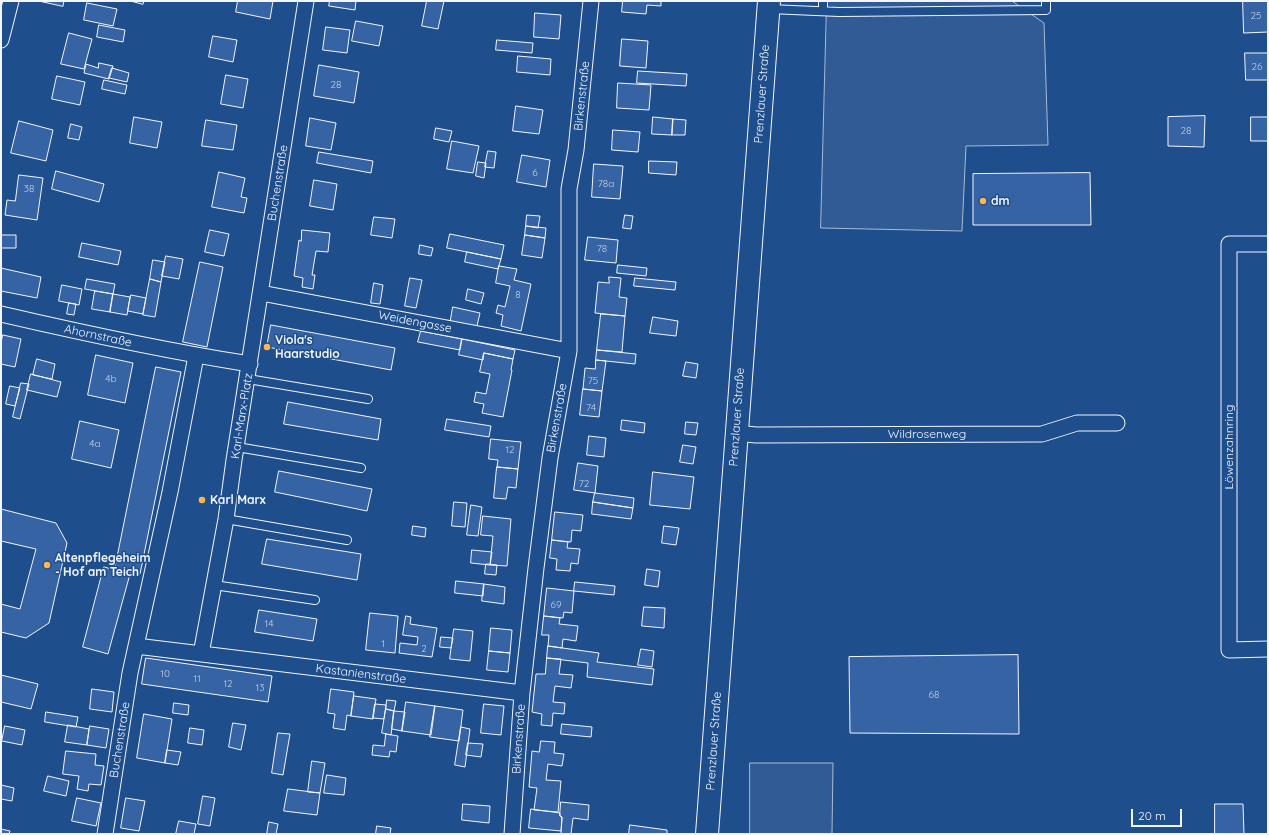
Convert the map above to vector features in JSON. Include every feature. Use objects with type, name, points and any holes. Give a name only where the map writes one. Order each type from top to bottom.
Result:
[{"type":"main road","name":"Prenzlauer Straße","points":[[707,834],[769,5]]},
{"type":"street","points":[[1,40],[11,1]]},
{"type":"street","name":"Buchenstraße","points":[[249,372],[306,1]]},
{"type":"street","name":"Birkenstraße","points":[[512,834],[522,693],[536,568],[550,458],[569,351],[569,189],[576,150],[591,1]]},
{"type":"street","name":"Löwenzahnring","points":[[1268,244],[1229,244],[1229,650],[1268,650]]},
{"type":"street","name":"Weidengasse","points":[[261,293],[569,351]]},
{"type":"street","name":"Ahornstraße","points":[[1,314],[196,356]]},
{"type":"street","points":[[196,356],[170,492],[136,646],[201,654]]},
{"type":"street","name":"Karl-Marx-Platz","points":[[196,356],[249,372],[226,519],[201,654]]},
{"type":"street","name":"Wildrosenweg","points":[[736,433],[1042,434],[1077,423],[1117,423]]},
{"type":"street","name":"Buchenstraße","points":[[105,834],[130,673],[136,646]]},
{"type":"street","name":"Kastanienstraße","points":[[201,654],[522,693]]},
{"type":"lane","points":[[823,1],[823,11]]},
{"type":"lane","points":[[769,5],[823,11],[1046,10],[1046,1]]},
{"type":"lane","points":[[249,372],[368,399]]},
{"type":"lane","points":[[237,447],[361,468]]},
{"type":"lane","points":[[226,519],[347,540]]},
{"type":"lane","points":[[214,585],[314,600]]},
{"type":"shaded area","points":[[827,1],[1012,1],[1044,23],[1048,145],[966,146],[962,231],[821,228]]},
{"type":"shaded area","points":[[750,763],[833,763],[832,834],[750,834]]},
{"type":"building","points":[[39,1],[64,1],[63,6]]},
{"type":"building","points":[[131,1],[144,1],[143,4]]},
{"type":"building","points":[[238,1],[273,1],[270,19],[236,12]]},
{"type":"building","points":[[330,1],[356,1],[355,10],[329,6]]},
{"type":"building","points":[[427,1],[444,1],[438,29],[422,26]]},
{"type":"building","points":[[623,1],[661,1],[661,6],[647,5],[646,14],[622,12]]},
{"type":"building","points":[[1243,1],[1268,1],[1268,32],[1244,33]]},
{"type":"building","points":[[87,3],[117,9],[113,26],[84,20]]},
{"type":"building","points":[[535,13],[561,15],[559,39],[534,37]]},
{"type":"building","points":[[356,21],[383,26],[379,46],[352,41]]},
{"type":"building","points":[[99,25],[125,30],[123,42],[97,37]]},
{"type":"building","points":[[326,27],[350,30],[347,53],[323,50]]},
{"type":"building","points":[[69,33],[92,39],[84,69],[61,64]]},
{"type":"building","points":[[213,36],[237,40],[233,62],[209,57]]},
{"type":"building","points":[[622,39],[648,41],[646,68],[620,66]]},
{"type":"building","points":[[497,40],[533,43],[532,53],[496,50]]},
{"type":"building","points":[[1245,53],[1268,53],[1268,80],[1246,80]]},
{"type":"building","points":[[518,56],[551,59],[550,75],[517,72]]},
{"type":"building","points":[[99,63],[113,66],[109,79],[84,73],[86,64],[98,68]]},
{"type":"building","points":[[319,65],[359,72],[354,103],[314,96]]},
{"type":"building","points":[[112,68],[129,73],[127,82],[109,78]]},
{"type":"building","points":[[638,71],[687,74],[686,86],[637,83]]},
{"type":"building","points":[[226,75],[248,79],[243,108],[221,104]]},
{"type":"building","points":[[57,76],[85,82],[80,105],[52,99]]},
{"type":"building","points":[[104,80],[127,85],[125,94],[102,89]]},
{"type":"building","points":[[618,83],[651,85],[649,110],[617,108]]},
{"type":"building","points":[[516,106],[543,110],[539,134],[513,131]]},
{"type":"building","points":[[1205,116],[1204,147],[1168,146],[1168,117]]},
{"type":"building","points":[[134,117],[162,122],[157,148],[130,143]]},
{"type":"building","points":[[653,117],[673,119],[672,135],[652,134]]},
{"type":"building","points":[[1251,117],[1268,117],[1268,141],[1251,141]]},
{"type":"building","points":[[310,118],[336,123],[331,150],[306,146]]},
{"type":"building","points":[[673,119],[686,120],[685,135],[672,135]]},
{"type":"building","points":[[206,120],[237,125],[233,150],[202,146]]},
{"type":"building","points":[[19,121],[53,130],[46,161],[11,153]]},
{"type":"building","points":[[71,124],[82,127],[79,140],[68,138]]},
{"type":"building","points":[[436,128],[452,131],[449,142],[434,139]]},
{"type":"building","points":[[613,130],[640,132],[638,152],[612,150]]},
{"type":"building","points":[[452,141],[479,146],[473,173],[447,169]]},
{"type":"building","points":[[488,151],[496,152],[494,168],[485,167]]},
{"type":"building","points":[[319,152],[373,161],[371,173],[317,163]]},
{"type":"building","points":[[522,155],[550,160],[546,187],[517,182]]},
{"type":"building","points":[[649,161],[677,162],[676,175],[649,173]]},
{"type":"building","points":[[478,162],[486,163],[484,178],[476,176]]},
{"type":"building","points":[[594,164],[623,166],[620,199],[592,197]]},
{"type":"building","points":[[56,171],[104,184],[99,202],[52,189]]},
{"type":"building","points":[[219,172],[245,178],[241,197],[247,198],[244,213],[212,207]]},
{"type":"building","points":[[1090,173],[1091,225],[973,225],[973,174]]},
{"type":"building","points":[[19,175],[43,178],[37,220],[5,215],[7,200],[15,201]]},
{"type":"building","points":[[314,180],[337,184],[333,210],[310,206]]},
{"type":"building","points":[[527,215],[540,216],[538,228],[526,226]]},
{"type":"building","points":[[625,215],[633,216],[631,229],[623,228]]},
{"type":"building","points":[[374,217],[395,219],[392,238],[371,235]]},
{"type":"building","points":[[526,226],[546,228],[545,238],[525,235]]},
{"type":"building","points":[[210,230],[229,234],[224,256],[205,252]]},
{"type":"building","points":[[302,230],[330,233],[328,252],[316,251],[312,275],[315,275],[313,289],[302,287],[303,278],[294,276],[299,240],[301,241]]},
{"type":"building","points":[[450,234],[504,245],[501,259],[447,248]]},
{"type":"building","points":[[1,235],[16,235],[16,248],[1,248]]},
{"type":"building","points":[[525,235],[545,238],[542,258],[522,255]]},
{"type":"building","points":[[588,237],[618,240],[616,263],[585,260]]},
{"type":"building","points":[[82,243],[121,251],[118,265],[79,257]]},
{"type":"building","points":[[420,245],[433,248],[431,256],[419,254]]},
{"type":"building","points":[[467,252],[501,259],[498,269],[465,262]]},
{"type":"building","points":[[166,256],[183,259],[179,279],[162,276]]},
{"type":"building","points":[[153,260],[165,262],[161,282],[150,279]]},
{"type":"building","points":[[200,262],[223,267],[207,347],[183,342]]},
{"type":"building","points":[[618,265],[647,268],[646,276],[617,273]]},
{"type":"building","points":[[499,266],[517,269],[514,280],[531,284],[521,331],[501,326],[503,315],[496,313],[498,305],[505,307],[510,286],[496,283]]},
{"type":"building","points":[[1,268],[41,277],[37,298],[1,291]]},
{"type":"building","points":[[609,277],[621,278],[619,297],[627,298],[625,316],[595,313],[598,282],[609,283]]},
{"type":"building","points":[[410,278],[422,280],[416,308],[405,306]]},
{"type":"building","points":[[635,278],[676,282],[675,290],[634,286]]},
{"type":"building","points":[[87,279],[115,284],[113,294],[85,289]]},
{"type":"building","points":[[150,279],[161,282],[155,317],[143,315]]},
{"type":"building","points":[[374,283],[383,285],[380,304],[371,303]]},
{"type":"building","points":[[62,285],[82,289],[79,305],[59,301]]},
{"type":"building","points":[[468,289],[484,293],[481,304],[466,300]]},
{"type":"building","points":[[95,291],[113,294],[110,312],[92,309]]},
{"type":"building","points":[[113,294],[130,297],[127,315],[110,312]]},
{"type":"building","points":[[131,295],[146,298],[143,314],[128,311]]},
{"type":"building","points":[[69,303],[76,304],[74,315],[67,314]]},
{"type":"building","points":[[453,307],[480,313],[476,330],[450,325]]},
{"type":"building","points":[[601,314],[625,316],[622,352],[597,350]]},
{"type":"building","points":[[653,317],[678,321],[676,336],[650,333]]},
{"type":"building","points":[[271,325],[395,348],[391,370],[267,347]]},
{"type":"building","points":[[421,331],[462,339],[460,350],[418,342]]},
{"type":"building","points":[[3,335],[21,339],[15,367],[1,364],[1,343]]},
{"type":"building","points":[[462,339],[515,350],[513,359],[484,353],[483,360],[459,355]]},
{"type":"building","points":[[597,350],[636,354],[635,364],[596,360]]},
{"type":"building","points":[[484,353],[513,359],[503,417],[482,413],[484,404],[474,402],[476,392],[486,394],[490,374],[480,372]]},
{"type":"building","points":[[96,355],[133,363],[125,403],[88,395]]},
{"type":"building","points":[[37,359],[55,364],[52,379],[33,375]]},
{"type":"building","points":[[596,360],[606,361],[602,391],[583,389],[585,368],[595,369]]},
{"type":"building","points":[[686,362],[698,364],[696,378],[683,376]]},
{"type":"building","points":[[156,367],[181,372],[140,574],[115,569]]},
{"type":"building","points":[[31,374],[61,382],[57,397],[27,390]]},
{"type":"building","points":[[21,383],[29,384],[20,419],[13,417]]},
{"type":"building","points":[[10,386],[20,388],[15,406],[6,404]]},
{"type":"building","points":[[583,389],[602,391],[599,417],[580,415]]},
{"type":"building","points":[[288,402],[381,419],[378,440],[284,424]]},
{"type":"building","points":[[447,419],[491,426],[489,437],[445,430]]},
{"type":"building","points":[[622,420],[645,423],[644,433],[621,430]]},
{"type":"building","points":[[80,421],[119,430],[111,468],[72,459]]},
{"type":"building","points":[[686,422],[698,423],[696,435],[685,434]]},
{"type":"building","points":[[589,436],[606,438],[604,457],[587,455]]},
{"type":"building","points":[[491,439],[521,442],[518,469],[497,467],[498,460],[489,459]]},
{"type":"building","points":[[683,445],[696,447],[693,464],[680,462]]},
{"type":"building","points":[[578,463],[598,466],[595,493],[574,490]]},
{"type":"building","points":[[497,467],[518,469],[516,488],[508,487],[506,499],[494,498]]},
{"type":"building","points":[[279,471],[372,489],[367,511],[275,492]]},
{"type":"building","points":[[653,472],[694,477],[690,509],[650,505]]},
{"type":"building","points":[[595,493],[634,498],[633,508],[593,502]]},
{"type":"building","points":[[454,502],[467,503],[465,527],[452,526]]},
{"type":"building","points":[[593,502],[633,508],[631,519],[592,514]]},
{"type":"building","points":[[471,505],[482,507],[478,536],[467,535]]},
{"type":"building","name":"Altenpflegeheim - Hof am Teich","points":[[1,509],[56,523],[67,543],[49,623],[26,638],[1,632],[1,604],[20,609],[36,549],[1,541]]},
{"type":"building","points":[[555,512],[583,515],[581,531],[572,530],[571,542],[552,540]]},
{"type":"building","points":[[483,516],[511,519],[507,566],[490,565],[493,536],[481,535]]},
{"type":"building","points":[[413,526],[426,528],[425,537],[412,535]]},
{"type":"building","points":[[664,526],[679,528],[676,545],[662,543]]},
{"type":"building","points":[[267,539],[361,554],[357,580],[262,564]]},
{"type":"building","points":[[552,540],[568,542],[567,548],[580,549],[578,564],[571,563],[570,571],[556,570],[557,559],[550,558]]},
{"type":"building","points":[[472,550],[492,552],[490,565],[471,563]]},
{"type":"building","points":[[486,564],[497,565],[496,575],[485,574]]},
{"type":"building","points":[[104,567],[130,574],[108,654],[83,647]]},
{"type":"building","points":[[647,569],[660,571],[658,587],[645,585]]},
{"type":"building","points":[[456,581],[484,584],[483,596],[455,593]]},
{"type":"building","points":[[575,582],[615,586],[614,595],[574,591]]},
{"type":"building","points":[[484,584],[505,587],[504,604],[482,601]]},
{"type":"building","points":[[547,588],[574,591],[572,613],[564,612],[563,618],[544,616]]},
{"type":"building","points":[[644,607],[665,608],[664,628],[642,626]]},
{"type":"building","points":[[259,610],[317,619],[313,641],[255,632]]},
{"type":"building","points":[[370,613],[398,616],[395,653],[366,650]]},
{"type":"building","points":[[406,616],[411,617],[410,624],[437,628],[432,657],[399,653],[400,643],[417,645],[418,637],[403,635]]},
{"type":"building","points":[[544,616],[560,618],[559,624],[578,626],[576,641],[563,639],[562,648],[548,646],[549,635],[542,635]]},
{"type":"building","points":[[491,628],[512,630],[510,653],[489,651]]},
{"type":"building","points":[[454,629],[473,631],[470,661],[450,659]]},
{"type":"building","points":[[441,637],[453,638],[451,648],[440,647]]},
{"type":"building","points":[[548,646],[599,653],[597,662],[654,669],[652,685],[587,677],[588,663],[547,658]]},
{"type":"building","points":[[641,649],[654,651],[652,667],[638,665]]},
{"type":"building","points":[[489,651],[510,653],[508,672],[487,670]]},
{"type":"building","points":[[1018,655],[1019,734],[850,733],[849,657]]},
{"type":"building","points":[[146,658],[272,676],[268,702],[142,684]]},
{"type":"building","points":[[547,658],[561,659],[559,674],[573,675],[571,688],[555,686],[553,702],[565,703],[564,714],[553,713],[552,726],[541,725],[542,714],[532,712],[536,674],[545,674]]},
{"type":"building","points":[[1,675],[38,684],[31,709],[1,702]]},
{"type":"building","points":[[92,689],[114,692],[112,712],[90,709]]},
{"type":"building","points":[[331,689],[354,692],[351,716],[347,715],[345,730],[333,728],[335,714],[328,713]]},
{"type":"building","points":[[354,696],[376,699],[373,719],[351,716]]},
{"type":"building","points":[[387,700],[396,701],[394,711],[386,709]]},
{"type":"building","points":[[406,702],[435,706],[431,735],[402,731]]},
{"type":"building","points":[[174,703],[189,705],[188,715],[173,713]]},
{"type":"building","points":[[375,704],[386,705],[384,719],[373,718]]},
{"type":"building","points":[[484,704],[504,706],[501,735],[481,733]]},
{"type":"building","points":[[435,706],[463,710],[459,741],[430,737]]},
{"type":"building","points":[[386,709],[394,711],[391,735],[382,733]]},
{"type":"building","points":[[394,711],[405,712],[402,731],[392,729]]},
{"type":"building","points":[[46,712],[78,717],[76,727],[45,722]]},
{"type":"building","points":[[144,714],[172,719],[165,763],[137,758]]},
{"type":"building","points":[[233,723],[246,725],[241,750],[229,747]]},
{"type":"building","points":[[562,724],[592,727],[591,737],[561,734]]},
{"type":"building","points":[[68,725],[89,729],[87,745],[65,742]]},
{"type":"building","points":[[5,726],[25,730],[22,745],[2,741]]},
{"type":"building","points":[[90,726],[109,729],[106,748],[87,745]]},
{"type":"building","points":[[461,727],[470,729],[465,767],[455,765]]},
{"type":"building","points":[[190,728],[204,730],[202,745],[188,743]]},
{"type":"building","points":[[278,733],[290,734],[283,775],[272,773]]},
{"type":"building","points":[[386,734],[398,736],[396,752],[390,751],[389,757],[372,755],[373,745],[384,746]]},
{"type":"building","points":[[541,741],[555,742],[554,753],[564,754],[562,766],[548,764],[546,780],[561,781],[558,812],[534,810],[537,788],[529,787],[532,751],[539,752]]},
{"type":"building","points":[[468,743],[483,744],[481,757],[466,755]]},
{"type":"building","points":[[167,750],[181,752],[178,765],[165,763]]},
{"type":"building","points":[[66,751],[96,754],[95,765],[104,766],[101,785],[89,784],[88,791],[77,789],[79,776],[63,774]]},
{"type":"building","points":[[312,761],[325,763],[320,793],[308,792]]},
{"type":"building","points":[[327,775],[346,778],[344,795],[324,793]]},
{"type":"building","points":[[48,776],[69,781],[66,796],[44,791]]},
{"type":"building","points":[[1,785],[14,788],[12,801],[1,799]]},
{"type":"building","points":[[288,789],[320,793],[317,815],[284,811]]},
{"type":"building","points":[[203,796],[215,798],[210,826],[198,824]]},
{"type":"building","points":[[77,798],[101,803],[96,826],[72,821]]},
{"type":"building","points":[[126,798],[145,801],[139,831],[121,828]]},
{"type":"building","points":[[561,802],[589,805],[588,820],[573,818],[571,834],[561,834]]},
{"type":"building","points":[[463,804],[490,806],[489,823],[462,820]]},
{"type":"building","points":[[1215,804],[1243,804],[1244,834],[1215,834]]},
{"type":"building","points":[[531,809],[560,813],[560,816],[562,817],[561,831],[529,828]]},
{"type":"building","points":[[179,821],[196,824],[194,834],[176,834]]},
{"type":"building","points":[[269,822],[278,824],[276,834],[267,834]]},
{"type":"building","points":[[630,825],[667,830],[667,834],[629,834]]},
{"type":"building","points":[[377,826],[391,828],[390,834],[376,834]]},
{"type":"building","points":[[1,829],[10,831],[9,834],[1,834]]},
{"type":"place","name":"dm","points":[[983,201]]},
{"type":"place","name":"Viola's Haarstudio","points":[[267,347]]},
{"type":"place","name":"Karl Marx","points":[[202,500]]},
{"type":"place","name":"Altenpflegeheim - Hof am Teich","points":[[47,565]]}]
